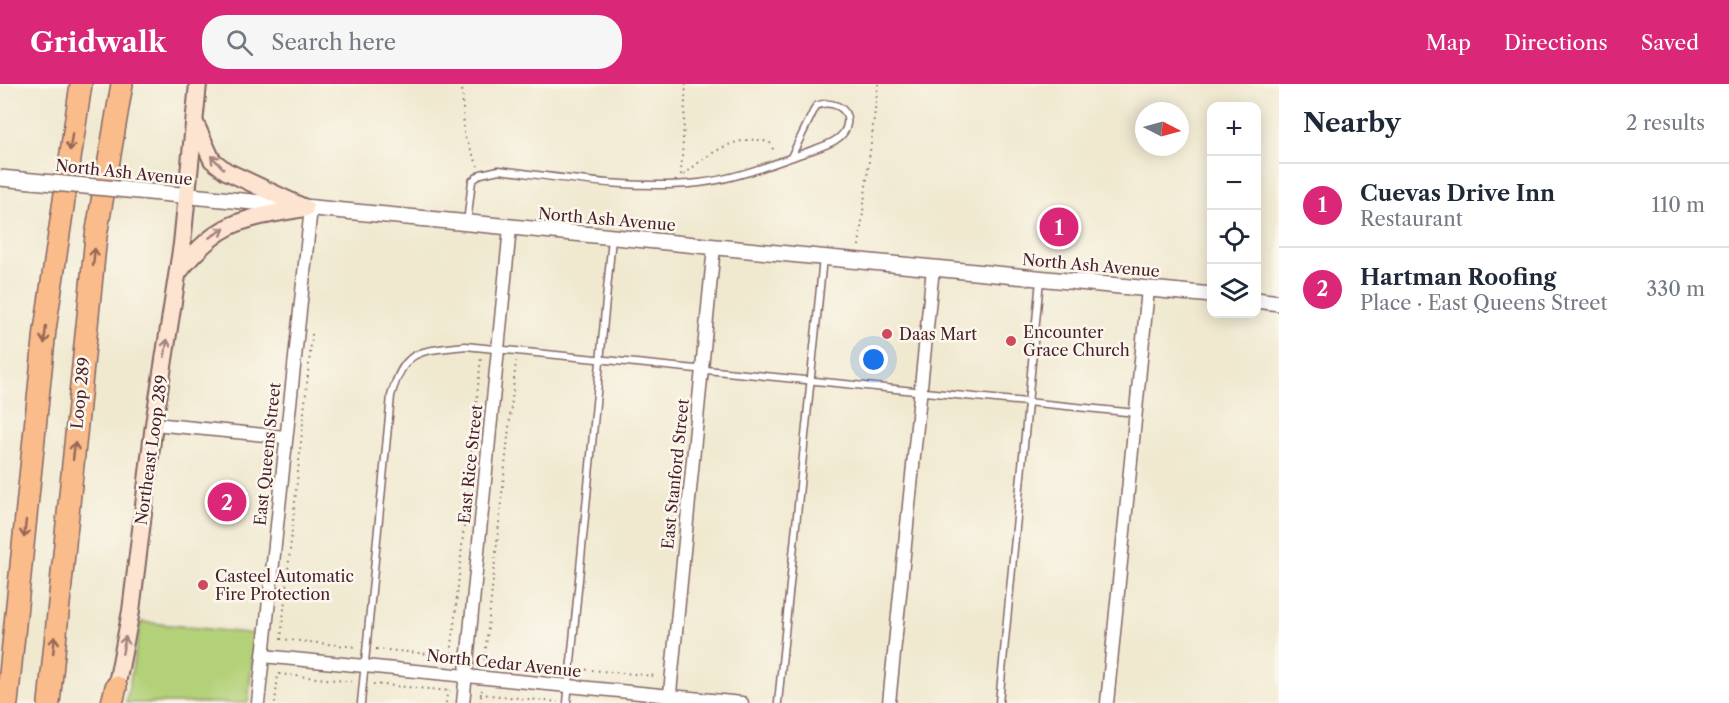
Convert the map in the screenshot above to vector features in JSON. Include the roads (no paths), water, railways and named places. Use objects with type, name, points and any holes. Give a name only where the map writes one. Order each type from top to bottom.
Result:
[{"type":"highway","points":[[7,703],[45,330],[81,84]]},
{"type":"highway","name":"Loop 289","points":[[49,703],[96,236],[123,84]]},
{"type":"main road","name":"Northeast Loop 289","points":[[114,698],[131,611],[154,424],[187,196],[198,84]]},
{"type":"main road","points":[[195,123],[212,160],[226,171],[308,208]]},
{"type":"main road","points":[[177,274],[196,250],[211,236],[227,227],[242,221],[308,208]]},
{"type":"street","name":"North Ash Avenue","points":[[0,178],[1207,295]]},
{"type":"street","name":"East Queens Street","points":[[258,703],[308,208]]},
{"type":"street","name":"East Rice Street","points":[[464,698],[510,228]]},
{"type":"street","name":"East Stanford Street","points":[[669,699],[714,248]]},
{"type":"street","points":[[889,703],[933,268]]},
{"type":"street","points":[[1107,703],[1148,289]]},
{"type":"street","points":[[1261,301],[1279,303]]},
{"type":"street","points":[[154,424],[285,437]]},
{"type":"street","name":"North Cedar Avenue","points":[[263,656],[568,686],[669,699],[742,703]]},
{"type":"lane","points":[[466,224],[472,181],[481,174],[500,170],[582,180],[699,183],[748,172],[791,157],[841,137],[847,126],[847,116],[838,105],[826,103],[816,106],[791,157]]},
{"type":"lane","points":[[567,703],[612,238]]},
{"type":"lane","points":[[778,703],[823,258]]},
{"type":"lane","points":[[999,703],[1040,278]]},
{"type":"lane","points":[[361,703],[391,396],[399,370],[409,359],[438,350],[465,346],[516,353],[1136,413]]},
{"type":"place","name":"Cuevas Drive Inn","points":[[1059,227]]},
{"type":"place","name":"Daas Mart","points":[[887,334]]},
{"type":"place","name":"Encounter Grace Church","points":[[1011,341]]},
{"type":"place","name":"Hartman Roofing","points":[[227,502]]},
{"type":"place","name":"Casteel Automatic Fire Protection","points":[[203,585]]}]
